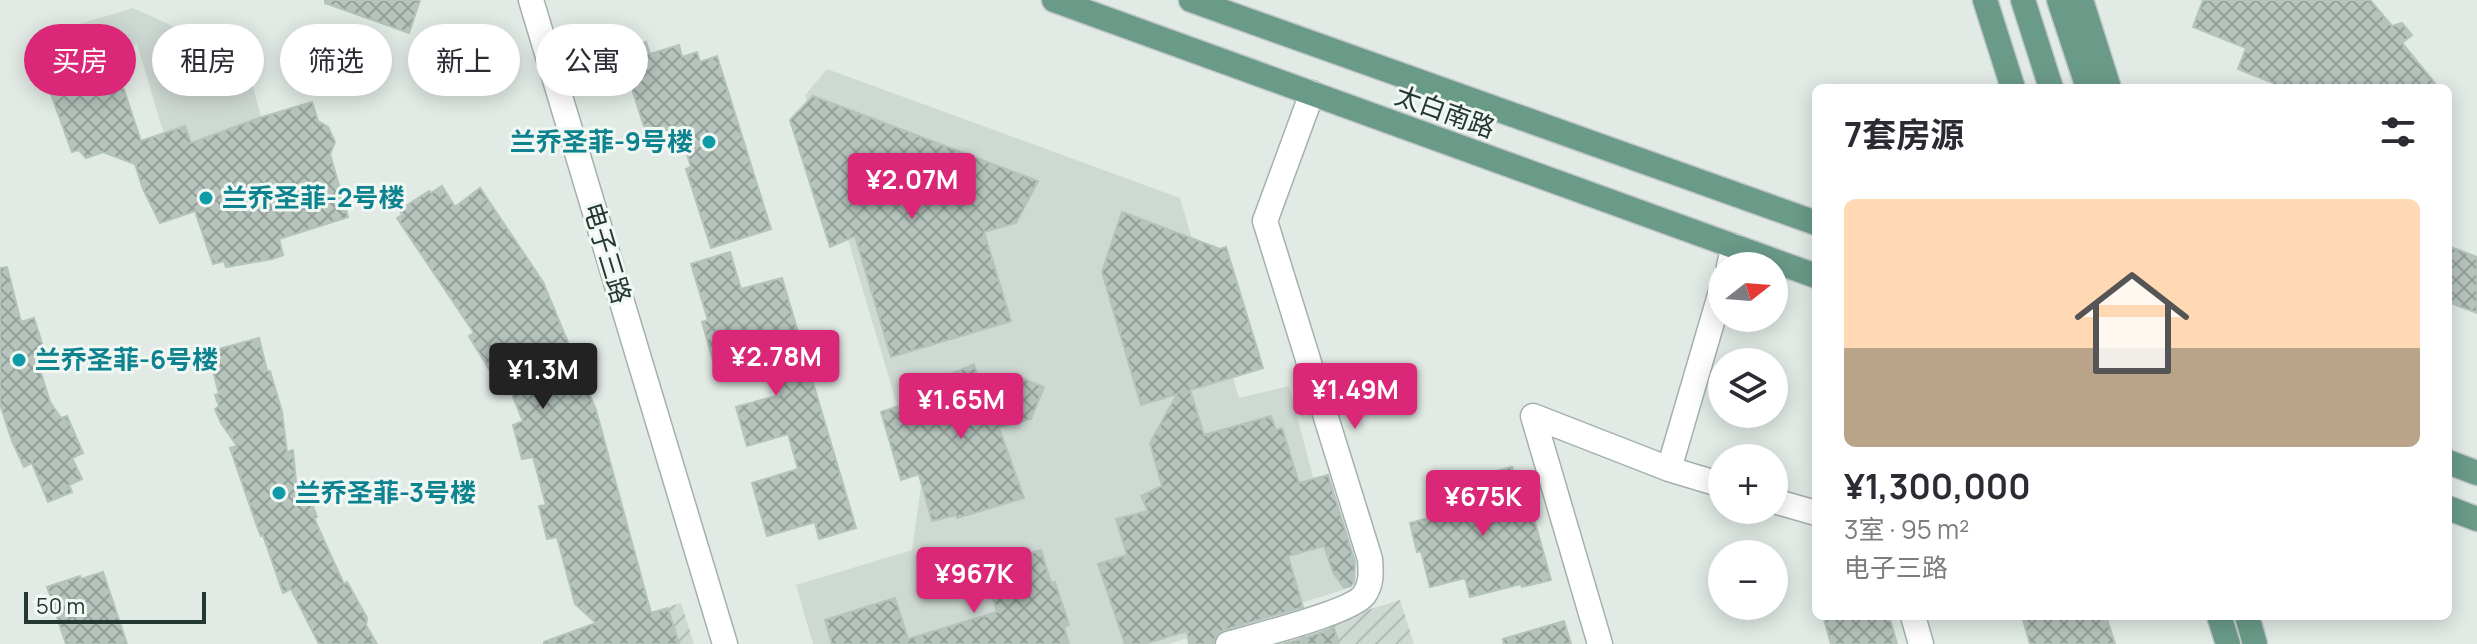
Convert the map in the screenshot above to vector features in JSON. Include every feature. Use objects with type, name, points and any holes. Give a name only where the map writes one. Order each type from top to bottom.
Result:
[{"type":"main road","name":"太白南路","points":[[1054,0],[1312,93],[1722,252]]},
{"type":"main road","name":"太白南路","points":[[1191,0],[1812,222]]},
{"type":"main road","points":[[1985,0],[2012,84]]},
{"type":"main road","points":[[2023,0],[2050,84]]},
{"type":"main road","points":[[2059,0],[2087,84]]},
{"type":"main road","points":[[2081,0],[2108,84]]},
{"type":"main road","name":"太白南路","points":[[1788,269],[1812,275]]},
{"type":"main road","points":[[2452,464],[2477,473]]},
{"type":"main road","points":[[2452,510],[2477,519]]},
{"type":"main road","points":[[2220,620],[2228,644]]},
{"type":"main road","points":[[2248,620],[2255,644]]},
{"type":"street","name":"电子三路","points":[[531,0],[725,644]]},
{"type":"street","points":[[1228,644],[1342,609],[1363,597],[1372,577],[1370,559],[1265,221],[1312,93]]},
{"type":"street","points":[[1669,469],[1709,332]]},
{"type":"street","points":[[1600,644],[1533,416],[1669,469],[1708,481]]},
{"type":"street","points":[[1788,505],[1812,512]]},
{"type":"street","points":[[1914,620],[1921,644]]},
{"type":"shaded area","points":[[133,8],[168,24],[152,24],[152,94],[136,44],[136,24],[79,24]]},
{"type":"shaded area","points":[[827,69],[1180,198],[1239,398],[1289,386],[1343,590],[1168,644],[813,644],[796,585],[912,550],[921,486],[805,95]]},
{"type":"shaded area","points":[[153,96],[255,96],[265,130],[171,158]]},
{"type":"shaded area","points":[[1400,600],[1414,644],[1257,644]]},
{"type":"shaded area","points":[[681,603],[694,644],[548,644]]},
{"type":"building","points":[[325,0],[420,0],[412,24],[408,24],[408,33],[392,27],[392,24],[384,24],[325,3]]},
{"type":"building","points":[[2203,0],[2370,0],[2392,26],[2402,23],[2412,35],[2402,43],[2436,84],[2273,84],[2238,69],[2246,48],[2193,27]]},
{"type":"building","name":"兰乔圣菲-9号楼","points":[[679,45],[682,57],[697,52],[700,62],[717,56],[771,229],[711,248],[686,169],[691,167],[678,126],[647,136],[634,96],[648,96],[648,48],[650,54]]},
{"type":"building","points":[[52,96],[126,96],[141,141],[185,126],[191,143],[312,102],[318,121],[328,127],[335,142],[330,154],[348,217],[279,239],[283,255],[272,259],[226,267],[224,261],[213,264],[195,211],[160,223],[135,164],[103,152],[86,158],[79,150],[72,152]]},
{"type":"building","points":[[813,96],[1038,181],[1016,223],[984,232],[1011,321],[891,357],[855,236],[830,247],[790,120]]},
{"type":"building","points":[[442,186],[455,207],[480,188],[543,282],[596,410],[651,613],[668,608],[679,644],[544,644],[596,623],[575,604],[557,537],[547,539],[539,506],[546,505],[533,457],[522,459],[513,425],[523,421],[503,372],[493,376],[469,336],[474,333],[397,218],[402,215],[400,210]]},
{"type":"building","points":[[1122,212],[1220,249],[1226,247],[1263,368],[1190,390],[1204,435],[1271,416],[1276,430],[1282,428],[1299,483],[1328,475],[1355,562],[1354,582],[1344,588],[1333,572],[1324,546],[1288,556],[1303,607],[1224,630],[1217,634],[1213,644],[1189,644],[1187,631],[1144,644],[1125,644],[1098,564],[1127,555],[1116,519],[1148,511],[1141,496],[1162,486],[1150,443],[1177,394],[1141,405],[1102,272]]},
{"type":"building","points":[[2452,248],[2477,257],[2477,313],[2452,304]]},
{"type":"building","points":[[730,252],[741,289],[782,278],[856,528],[819,539],[815,522],[767,536],[752,483],[798,469],[788,434],[747,446],[736,407],[779,395],[768,356],[716,371],[702,322],[708,320],[691,264]]},
{"type":"building","name":"兰乔圣菲-6号楼","points":[[7,267],[21,322],[34,318],[45,353],[41,354],[42,359],[37,360],[50,402],[61,418],[67,416],[83,453],[72,458],[82,479],[69,485],[72,492],[48,502],[32,463],[24,467],[0,404],[0,268]]},
{"type":"building","name":"兰乔圣菲-3号楼","points":[[259,338],[282,412],[287,452],[293,450],[296,482],[303,480],[317,517],[314,518],[331,556],[344,584],[347,582],[367,618],[366,625],[377,644],[319,644],[291,589],[283,593],[257,526],[230,448],[237,446],[215,409],[219,406],[215,395],[219,394],[208,352]]},
{"type":"building","points":[[974,364],[977,375],[1008,388],[1013,375],[1044,387],[1031,419],[999,428],[1024,498],[957,518],[956,515],[932,521],[919,474],[901,480],[881,412],[912,402],[920,387]]},
{"type":"building","points":[[1512,467],[1521,499],[1528,497],[1551,580],[1470,597],[1465,578],[1430,587],[1410,523],[1444,514],[1441,500],[1458,496],[1456,489],[1484,481],[1482,475]]},
{"type":"building","points":[[1041,550],[1069,625],[1064,627],[1069,644],[832,644],[825,620],[895,598],[908,639],[997,612],[985,572],[1023,560],[1022,556]]},
{"type":"building","points":[[103,572],[127,644],[66,644],[47,587]]},
{"type":"building","points":[[1824,620],[1890,620],[1897,644],[1831,644]]},
{"type":"building","points":[[2023,620],[2107,620],[2115,644],[2030,644]]},
{"type":"building","points":[[1564,621],[1571,644],[1504,644],[1503,639]]},
{"type":"building","points":[[1334,628],[1339,644],[1283,644],[1305,638]]},
{"type":"place","name":"兰乔圣菲-9号楼","points":[[709,142]]},
{"type":"place","name":"兰乔圣菲-2号楼","points":[[206,198]]},
{"type":"place","name":"兰乔圣菲-6号楼","points":[[19,360]]},
{"type":"place","name":"兰乔圣菲-3号楼","points":[[279,493]]}]
